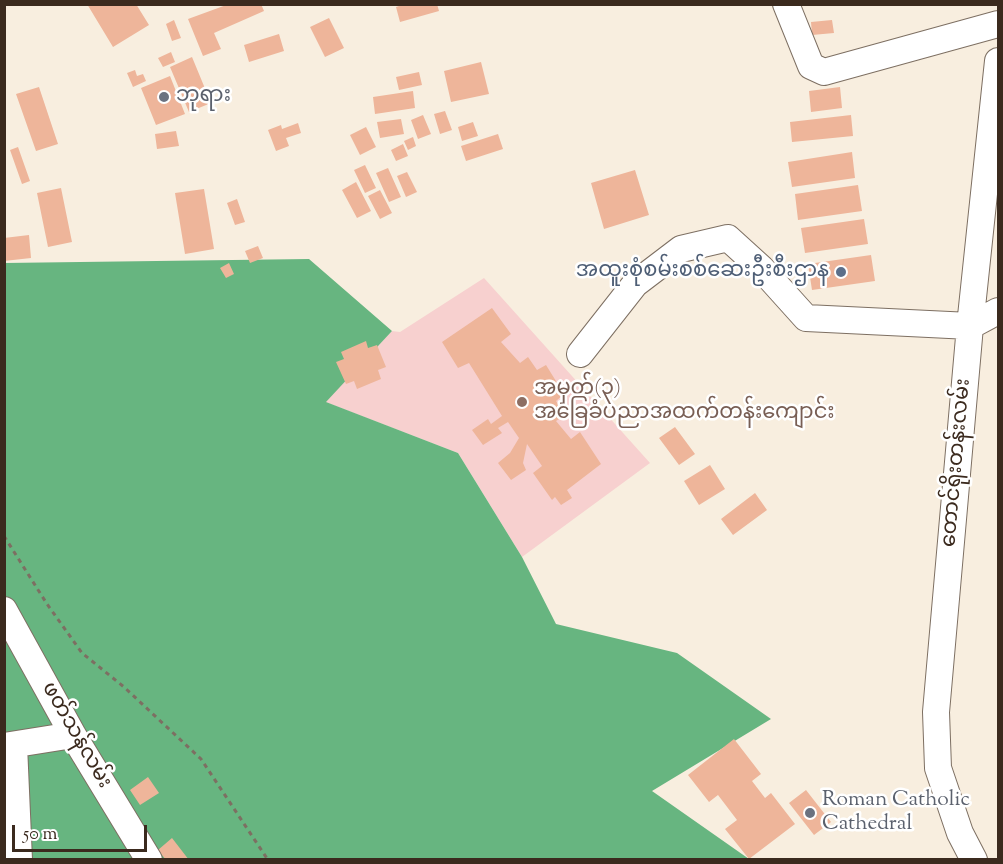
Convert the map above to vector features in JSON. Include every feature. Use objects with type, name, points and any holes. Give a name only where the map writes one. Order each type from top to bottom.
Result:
[{"type":"street","points":[[786,4],[811,66],[824,72],[999,24]]},
{"type":"street","name":"တောင်ရိုးတန်းလမ်း","points":[[974,860],[960,833],[938,768],[936,712],[970,326],[999,61]]},
{"type":"street","points":[[580,354],[634,284],[681,249],[728,238],[761,268],[806,318],[970,326],[999,311]]},
{"type":"street","name":"ဖတ်သန်လမ်း","points":[[4,610],[73,735],[149,860]]},
{"type":"street","points":[[18,860],[9,746],[73,735]]},
{"type":"path","points":[[4,536],[47,604],[82,653],[124,687],[201,759],[268,860]]},
{"type":"shaded area","points":[[484,278],[650,463],[522,557],[458,453],[325,402],[392,331],[400,332]]},
{"type":"green space","points":[[309,259],[392,331],[326,402],[458,453],[522,557],[556,624],[677,653],[771,719],[652,791],[749,859],[5,859],[4,263]]},
{"type":"building","points":[[87,4],[136,4],[149,25],[113,47]]},
{"type":"building","points":[[229,4],[261,4],[264,11],[214,33],[221,49],[203,56],[188,19]]},
{"type":"building","points":[[405,4],[437,4],[439,11],[400,22],[396,7]]},
{"type":"building","points":[[329,18],[344,48],[325,57],[310,27]]},
{"type":"building","points":[[174,20],[181,38],[172,41],[166,24]]},
{"type":"building","points":[[832,20],[834,33],[812,35],[811,22]]},
{"type":"building","points":[[279,34],[284,51],[249,62],[244,45]]},
{"type":"building","points":[[171,52],[175,62],[163,67],[158,58]]},
{"type":"building","points":[[192,57],[211,103],[189,112],[170,67]]},
{"type":"building","points":[[481,62],[489,94],[451,102],[444,71]]},
{"type":"building","points":[[135,70],[137,76],[143,74],[146,81],[133,87],[127,73]]},
{"type":"building","points":[[419,72],[422,85],[399,90],[396,77]]},
{"type":"building","points":[[170,76],[185,114],[156,125],[141,88]]},
{"type":"building","points":[[39,87],[58,144],[36,151],[16,94]]},
{"type":"building","points":[[840,87],[842,108],[811,112],[809,91]]},
{"type":"building","points":[[413,91],[415,108],[375,114],[373,97]]},
{"type":"building","points":[[445,111],[452,130],[440,134],[434,114]]},
{"type":"building","points":[[423,115],[431,134],[418,139],[411,120]]},
{"type":"building","points":[[851,115],[853,136],[792,142],[790,122]]},
{"type":"building","points":[[401,119],[404,134],[380,138],[377,122]]},
{"type":"building","points":[[473,122],[478,136],[462,141],[458,127]]},
{"type":"building","points":[[298,123],[301,133],[286,138],[289,146],[276,151],[268,130],[281,125],[282,129]]},
{"type":"building","points":[[366,127],[376,147],[360,155],[350,135]]},
{"type":"building","points":[[176,131],[179,146],[157,149],[155,134]]},
{"type":"building","points":[[498,134],[503,149],[466,161],[461,146]]},
{"type":"building","points":[[413,137],[416,146],[408,150],[404,141]]},
{"type":"building","points":[[403,144],[408,156],[396,161],[391,150]]},
{"type":"building","points":[[18,147],[30,181],[22,184],[10,150]]},
{"type":"building","points":[[852,152],[855,178],[792,187],[788,162]]},
{"type":"building","points":[[365,165],[376,188],[365,193],[354,170]]},
{"type":"building","points":[[388,168],[401,197],[389,202],[376,173]]},
{"type":"building","points":[[635,170],[649,215],[604,229],[591,183]]},
{"type":"building","points":[[407,172],[417,192],[406,197],[397,176]]},
{"type":"building","points":[[356,182],[371,211],[357,218],[342,190]]},
{"type":"building","points":[[858,185],[862,211],[798,220],[795,194]]},
{"type":"building","points":[[61,188],[72,242],[48,247],[37,193]]},
{"type":"building","points":[[204,189],[214,249],[185,254],[175,193]]},
{"type":"building","points":[[380,190],[392,213],[380,219],[368,196]]},
{"type":"building","points":[[237,199],[245,222],[235,225],[227,203]]},
{"type":"building","points":[[864,219],[868,244],[805,253],[801,228]]},
{"type":"building","points":[[29,235],[31,258],[4,261],[4,238]]},
{"type":"building","points":[[258,246],[263,258],[250,263],[245,251]]},
{"type":"building","points":[[871,255],[875,281],[812,290],[808,264]]},
{"type":"building","points":[[229,263],[234,274],[226,278],[220,268]]},
{"type":"building","points":[[492,308],[511,334],[501,342],[520,363],[528,357],[537,370],[546,365],[564,394],[556,401],[565,415],[556,421],[571,439],[580,432],[601,464],[567,490],[572,498],[561,505],[555,497],[552,500],[533,473],[542,466],[527,444],[523,463],[526,470],[511,480],[498,463],[510,453],[519,438],[508,422],[498,428],[502,433],[483,445],[472,430],[488,419],[491,424],[502,416],[469,363],[458,368],[442,342]]},
{"type":"building","points":[[366,341],[368,348],[377,345],[386,367],[378,370],[381,379],[357,389],[354,381],[346,384],[336,362],[344,359],[341,352]]},
{"type":"building","points":[[675,427],[695,454],[679,465],[659,438]]},
{"type":"building","points":[[710,465],[725,489],[699,505],[684,481]]},
{"type":"building","points":[[755,493],[767,510],[733,535],[721,519]]},
{"type":"building","points":[[734,739],[761,774],[752,781],[765,798],[771,793],[795,824],[749,859],[725,829],[737,820],[718,795],[709,802],[688,775]]},
{"type":"building","points":[[148,777],[159,793],[140,805],[130,790]]},
{"type":"building","name":"Roman Catholic Cathedral","points":[[806,790],[831,822],[814,835],[789,803]]},
{"type":"building","points":[[172,838],[189,860],[166,860],[158,850]]},
{"type":"place","name":"ဘုရား","points":[[164,97]]},
{"type":"place","name":"အထူးစုံစမ်းစစ်ဆေးဦးစီးဌာန","points":[[841,272]]},
{"type":"place","name":"အမှတ်(၃) အခြေခံပညာအထက်တန်းကျောင်း","points":[[522,402]]},
{"type":"place","name":"Roman Catholic Cathedral","points":[[810,813]]}]
